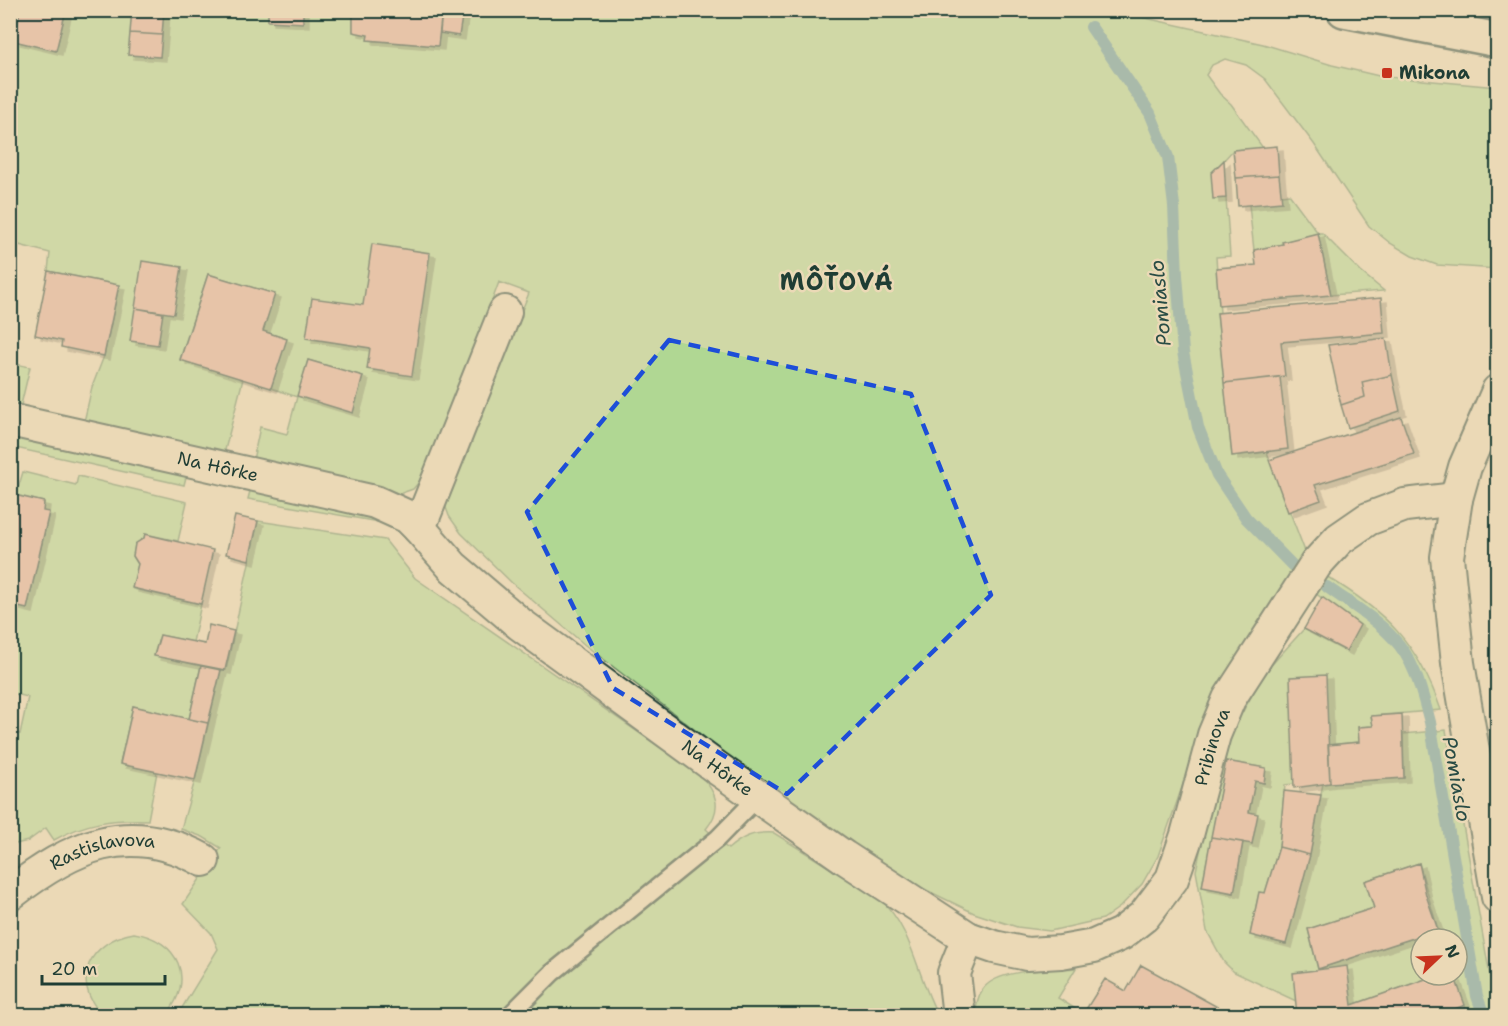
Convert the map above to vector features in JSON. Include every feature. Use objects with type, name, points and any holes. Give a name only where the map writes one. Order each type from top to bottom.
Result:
[{"type":"street","points":[[1344,10],[1497,40]]},
{"type":"street","points":[[419,528],[505,312]]},
{"type":"street","points":[[1497,391],[1476,438],[1456,499],[1448,557],[1452,622],[1497,897]]},
{"type":"street","name":"Na Hôrke","points":[[10,420],[375,502],[408,517],[453,567],[520,624],[844,857],[968,938]]},
{"type":"street","name":"Pribinova","points":[[968,938],[994,947],[1027,954],[1062,952],[1094,945],[1121,934],[1144,916],[1172,879],[1187,835],[1214,735],[1229,699],[1316,564],[1340,539],[1368,519],[1405,505],[1456,499]]},
{"type":"street","name":"Rastislavova","points":[[10,894],[40,871],[100,843],[132,840],[159,843],[186,851],[203,860]]},
{"type":"street","points":[[959,1016],[954,973],[968,938]]},
{"type":"lane","points":[[509,1016],[552,973],[717,839],[758,796]]},
{"type":"highlighted area","points":[[669,340],[911,394],[991,595],[787,794],[613,688],[527,512]]},
{"type":"green space","points":[[164,10],[353,11],[353,32],[368,35],[368,40],[437,46],[440,33],[459,35],[463,11],[1109,10],[1263,44],[1332,65],[1379,76],[1497,87],[1498,269],[1437,265],[1412,256],[1390,243],[1369,226],[1314,144],[1265,79],[1246,65],[1225,59],[1212,65],[1206,75],[1220,94],[1231,104],[1263,148],[1233,150],[1224,160],[1213,198],[1226,198],[1230,256],[1216,257],[1220,313],[1217,313],[1232,456],[1267,452],[1306,554],[1217,687],[1158,856],[1142,884],[1120,907],[1103,919],[1050,931],[1017,927],[974,913],[916,885],[837,833],[725,753],[585,645],[512,583],[461,533],[449,516],[445,505],[448,491],[529,293],[499,282],[451,413],[424,476],[413,489],[399,494],[253,460],[260,427],[287,434],[297,397],[271,388],[286,339],[263,331],[274,294],[208,274],[180,359],[243,379],[224,454],[84,422],[92,387],[104,356],[119,285],[48,271],[50,253],[19,245],[11,281],[11,11],[20,11],[14,41],[56,50],[66,11],[132,11],[129,54],[160,57]],"holes":[[[308,360],[363,376],[353,412],[298,396]]]},
{"type":"green space","points":[[1289,194],[1318,233],[1322,233],[1361,272],[1384,291],[1331,295],[1318,234],[1254,250],[1249,205]]},
{"type":"green space","points":[[11,363],[30,367],[21,405],[11,403]]},
{"type":"green space","points":[[11,434],[187,473],[184,485],[11,447]]},
{"type":"green space","points":[[23,472],[76,485],[78,476],[187,502],[178,541],[145,534],[144,538],[135,544],[133,556],[138,564],[133,589],[201,604],[193,642],[160,635],[154,655],[201,666],[189,719],[133,706],[120,764],[157,772],[148,820],[123,820],[88,825],[54,840],[46,828],[28,841],[11,845],[11,732],[20,734],[28,697],[11,693],[11,605],[27,608],[49,513],[43,511],[44,502],[16,495]]},
{"type":"green space","points":[[251,487],[373,514],[390,524],[248,499]]},
{"type":"green space","points":[[258,521],[385,540],[415,578],[700,775],[714,794],[716,801],[715,814],[706,829],[728,849],[749,836],[774,833],[880,899],[900,924],[938,1015],[177,1016],[218,949],[211,933],[183,904],[221,848],[203,837],[181,829],[221,670],[226,670]]},
{"type":"green space","points":[[1326,576],[1366,603],[1397,631],[1422,666],[1441,710],[1372,716],[1373,726],[1358,727],[1359,742],[1328,745],[1294,784],[1285,785],[1279,847],[1265,893],[1259,892],[1250,935],[1285,944],[1310,855],[1323,783],[1404,778],[1403,734],[1446,730],[1497,1015],[1468,1015],[1458,987],[1469,987],[1469,927],[1437,927],[1419,863],[1365,881],[1374,908],[1308,929],[1318,969],[1409,939],[1409,985],[1352,1005],[1296,1001],[1234,972],[1224,962],[1207,931],[1196,871],[1219,760],[1241,715],[1265,672],[1304,629],[1346,651],[1359,625],[1315,593]],"holes":[[[1226,761],[1266,768],[1264,783],[1255,781],[1249,812],[1256,820],[1252,844],[1243,842],[1234,893],[1202,887]]]},
{"type":"green space","points":[[134,933],[150,937],[172,953],[181,976],[175,1002],[166,1015],[102,1015],[92,1002],[87,989],[86,976],[89,964],[106,944],[118,937]]},
{"type":"green space","points":[[1076,968],[1058,998],[1085,1015],[976,1015],[981,992],[990,982],[1000,977],[1026,971]]},
{"type":"building","points":[[20,10],[66,10],[56,51],[14,41]]},
{"type":"building","points":[[132,10],[164,10],[162,35],[130,33]]},
{"type":"building","points":[[268,10],[303,10],[303,23],[268,21]]},
{"type":"building","points":[[353,10],[442,10],[438,46],[367,40],[368,35],[353,32]]},
{"type":"building","points":[[442,10],[463,10],[459,36],[440,33]]},
{"type":"building","points":[[130,33],[162,35],[160,57],[128,55]]},
{"type":"building","points":[[1277,146],[1279,175],[1236,178],[1233,150]]},
{"type":"building","points":[[1224,160],[1226,198],[1213,199],[1211,173]]},
{"type":"building","points":[[1279,175],[1282,202],[1238,206],[1236,178]]},
{"type":"building","points":[[1318,233],[1331,295],[1219,305],[1216,268],[1256,265],[1254,250]]},
{"type":"building","points":[[372,244],[430,253],[412,376],[367,369],[370,348],[306,338],[312,298],[363,305]]},
{"type":"building","points":[[142,261],[182,267],[174,314],[135,308]]},
{"type":"building","points":[[48,271],[119,285],[104,356],[61,347],[62,341],[35,335]]},
{"type":"building","points":[[208,274],[275,294],[263,331],[287,339],[271,388],[180,360]]},
{"type":"building","points":[[1381,298],[1384,333],[1281,342],[1285,376],[1224,383],[1217,313]]},
{"type":"building","points":[[135,308],[163,313],[158,345],[130,341]]},
{"type":"building","points":[[1386,338],[1392,375],[1362,382],[1365,397],[1341,405],[1328,345]]},
{"type":"building","points":[[308,360],[363,376],[353,413],[297,396]]},
{"type":"building","points":[[1392,375],[1400,411],[1348,428],[1341,405],[1365,397],[1362,382]]},
{"type":"building","points":[[1280,377],[1288,449],[1232,456],[1224,383]]},
{"type":"building","points":[[1401,417],[1414,454],[1315,485],[1321,500],[1288,512],[1269,460]]},
{"type":"building","points":[[10,494],[44,502],[43,511],[49,512],[27,609],[10,605]]},
{"type":"building","points":[[235,516],[258,521],[249,560],[226,554]]},
{"type":"building","points":[[145,534],[213,550],[201,604],[132,588],[138,564],[133,556],[135,544],[144,538]]},
{"type":"building","points":[[1322,597],[1360,625],[1346,651],[1304,629]]},
{"type":"building","points":[[209,625],[234,631],[225,670],[154,656],[160,635],[205,644]]},
{"type":"building","points":[[201,666],[221,670],[208,723],[189,719]]},
{"type":"building","points":[[1326,675],[1330,783],[1294,788],[1290,677]]},
{"type":"building","points":[[133,706],[208,723],[195,780],[120,764]]},
{"type":"building","points":[[1402,714],[1404,778],[1330,783],[1328,745],[1359,742],[1358,727],[1373,726],[1371,716]]},
{"type":"building","points":[[1226,761],[1266,768],[1264,783],[1255,781],[1249,812],[1258,814],[1252,844],[1211,837]]},
{"type":"building","points":[[1284,791],[1321,795],[1310,855],[1279,847]]},
{"type":"building","points":[[1211,837],[1243,842],[1234,893],[1202,887]]},
{"type":"building","points":[[1279,847],[1310,855],[1286,944],[1250,935],[1259,892],[1265,893]]},
{"type":"building","points":[[1419,863],[1426,895],[1437,927],[1409,927],[1409,939],[1318,969],[1308,929],[1374,908],[1365,881]]},
{"type":"building","points":[[1141,965],[1223,1010],[1219,1016],[1083,1014],[1105,979],[1126,991]]},
{"type":"building","points":[[1347,966],[1352,1005],[1409,985],[1409,987],[1458,987],[1465,1005],[1437,1016],[1297,1016],[1293,973]]},
{"type":"waterway","name":"Pomiaslo","points":[[1091,27],[1150,113],[1168,157],[1174,206],[1183,352],[1198,427],[1217,475],[1246,518],[1293,566]]},
{"type":"waterway","name":"Pomiaslo","points":[[1327,587],[1386,631],[1401,647],[1417,677],[1430,722],[1477,996],[1484,1016]]},
{"type":"place","name":"Mikona","points":[[1387,73]]},
{"type":"district","name":"MÔŤOVÁ","points":[[837,282]]}]
